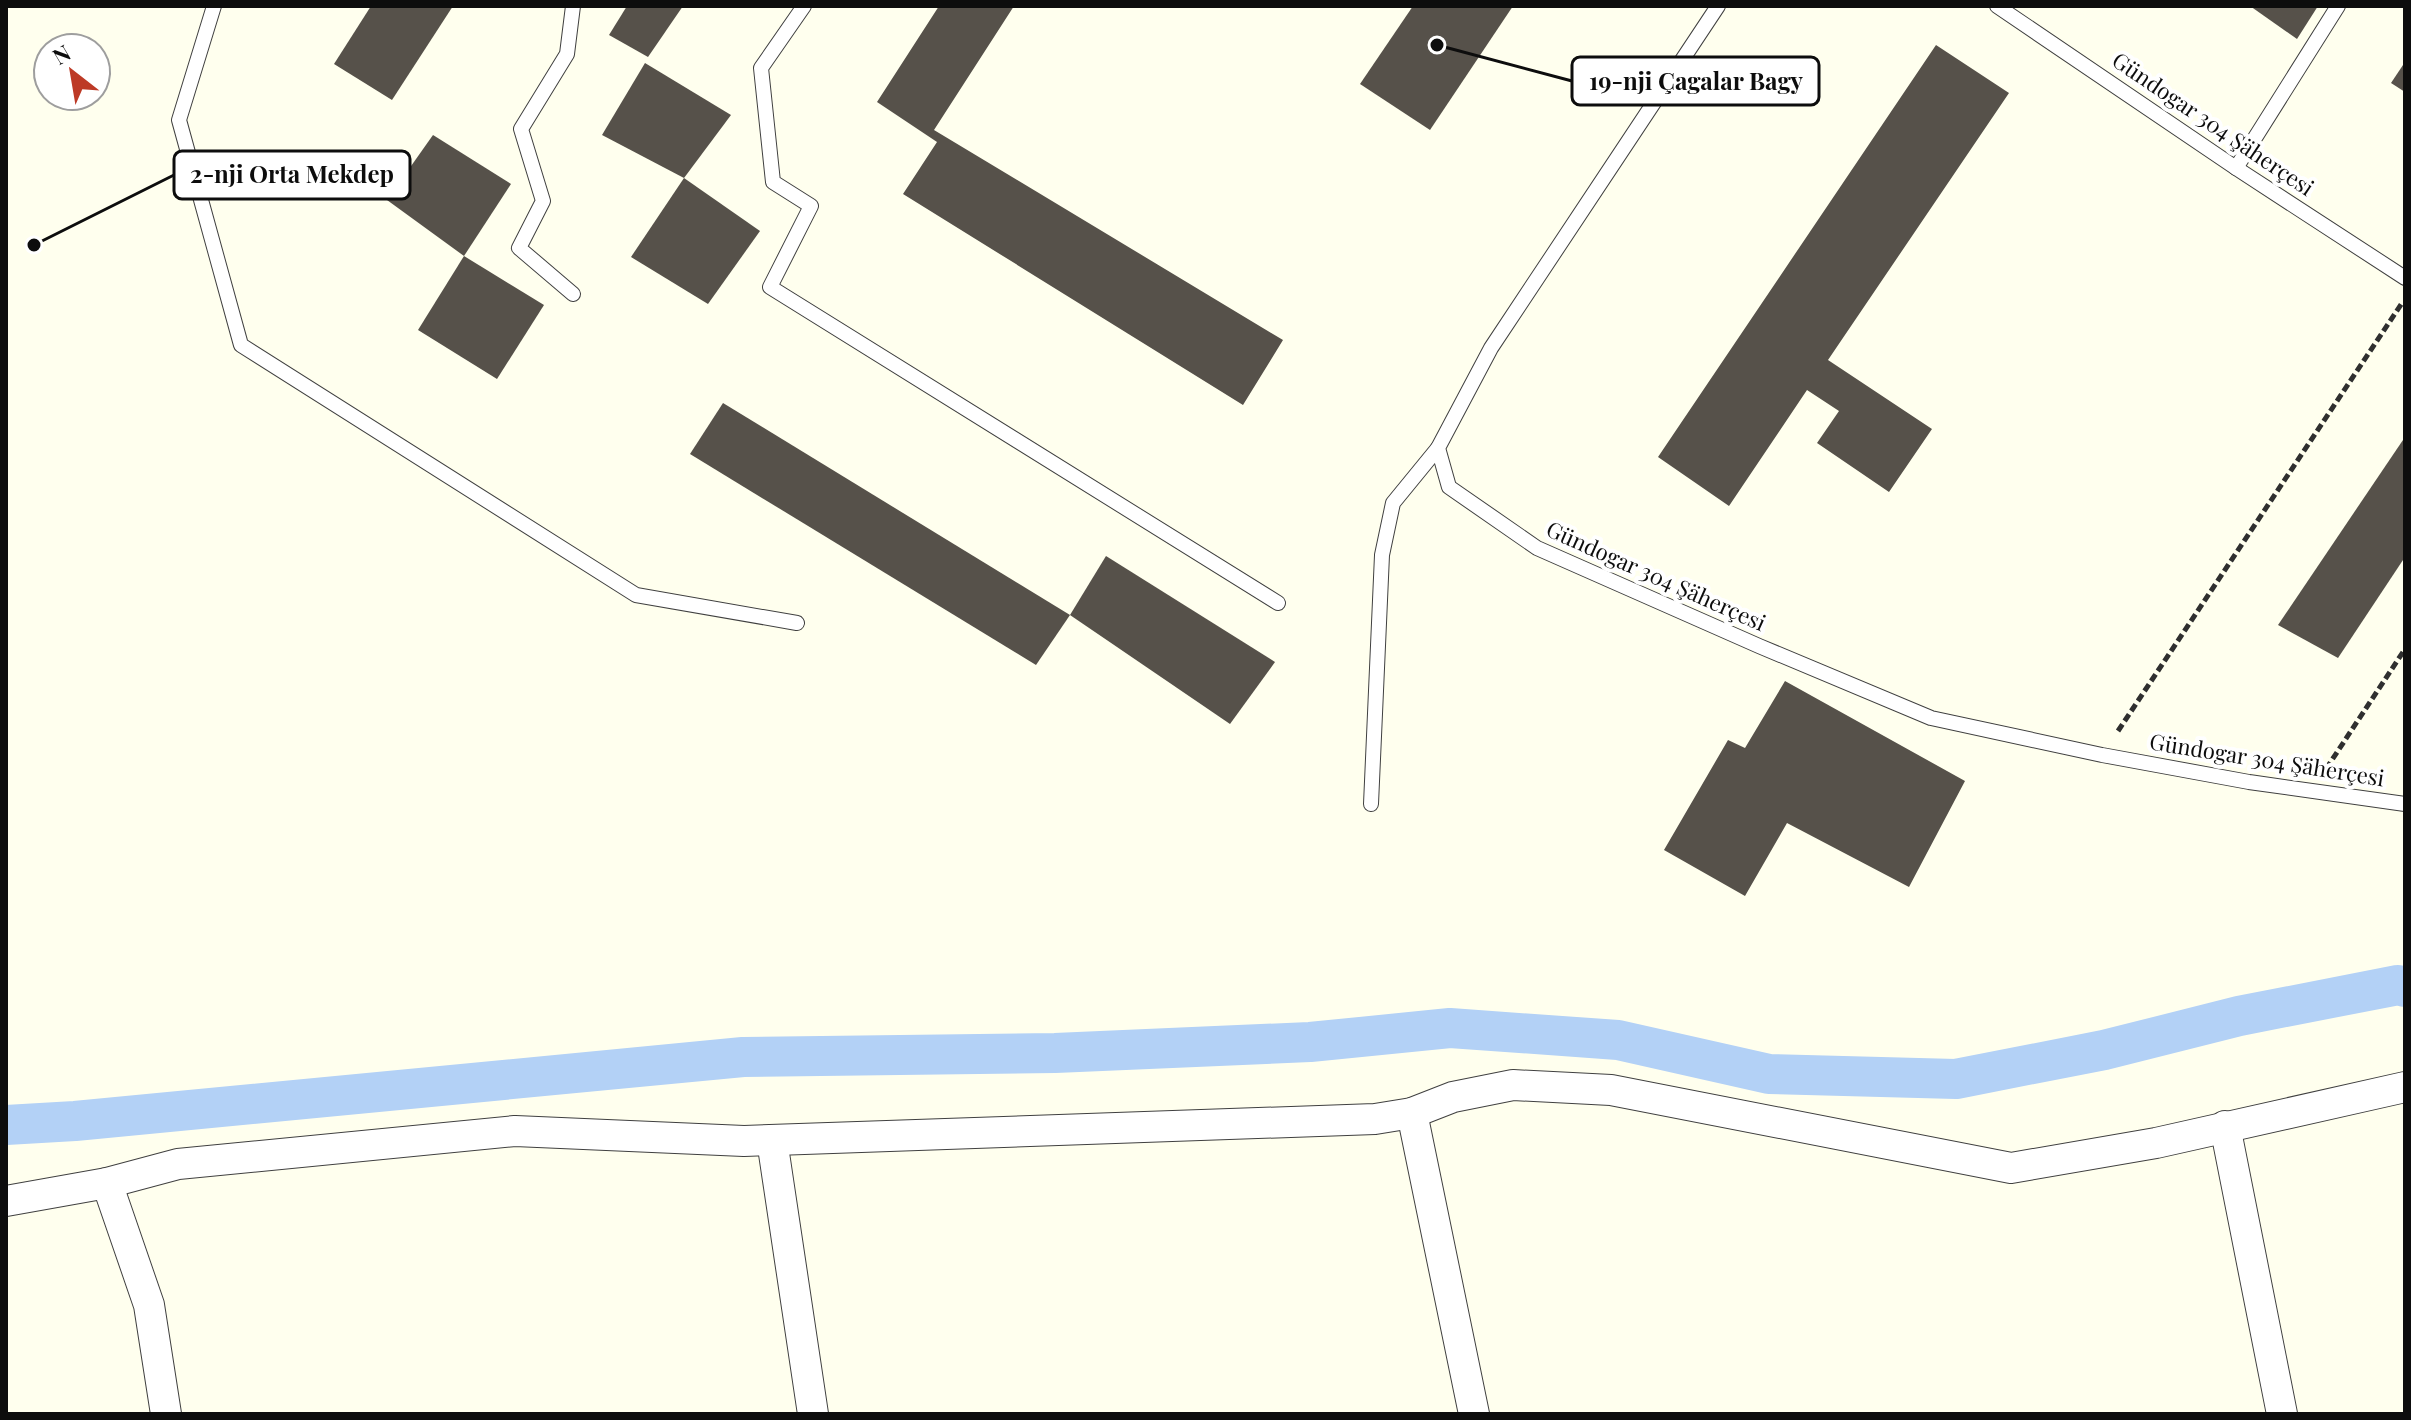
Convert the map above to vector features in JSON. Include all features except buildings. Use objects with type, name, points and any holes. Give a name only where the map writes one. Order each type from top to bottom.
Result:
[{"type":"street","points":[[6,1201],[107,1183],[178,1164],[515,1131],[744,1141],[1375,1119],[1412,1113],[1453,1097],[1513,1085],[1611,1090],[2011,1168],[2156,1143],[2405,1087]]},
{"type":"street","points":[[1412,1113],[1474,1414]]},
{"type":"street","points":[[2225,1126],[2282,1414]]},
{"type":"street","points":[[772,1140],[813,1414]]},
{"type":"street","points":[[107,1183],[149,1305],[166,1414]]},
{"type":"lane","points":[[214,6],[179,120],[241,345],[636,595],[797,623]]},
{"type":"lane","points":[[573,6],[567,54],[521,129],[543,201],[519,248],[573,294]]},
{"type":"lane","points":[[804,6],[761,68],[773,182],[811,206],[770,287],[1278,603]]},
{"type":"lane","points":[[1371,804],[1382,555],[1393,503],[1438,448],[1491,348],[1718,6]]},
{"type":"lane","name":"Gündogar 304 Şäherçesi","points":[[1997,6],[2405,278]]},
{"type":"lane","points":[[2236,168],[2338,6]]},
{"type":"lane","name":"Gündogar 304 Şäherçesi","points":[[1438,448],[1449,487],[1537,548],[1931,718],[2102,755],[2249,782],[2405,804]]},
{"type":"path","points":[[2102,755],[2405,298]]},
{"type":"path","points":[[2311,791],[2405,649]]},
{"type":"waterway","points":[[6,1125],[743,1057],[1055,1053],[1310,1042],[1450,1028],[1618,1040],[1769,1074],[1956,1079],[2104,1050],[2239,1016],[2398,985],[2405,987]]},
{"type":"place","name":"19-nji Çagalar Bagy","points":[[1437,45]]},
{"type":"place","name":"2-nji Orta Mekdep","points":[[34,245]]}]
